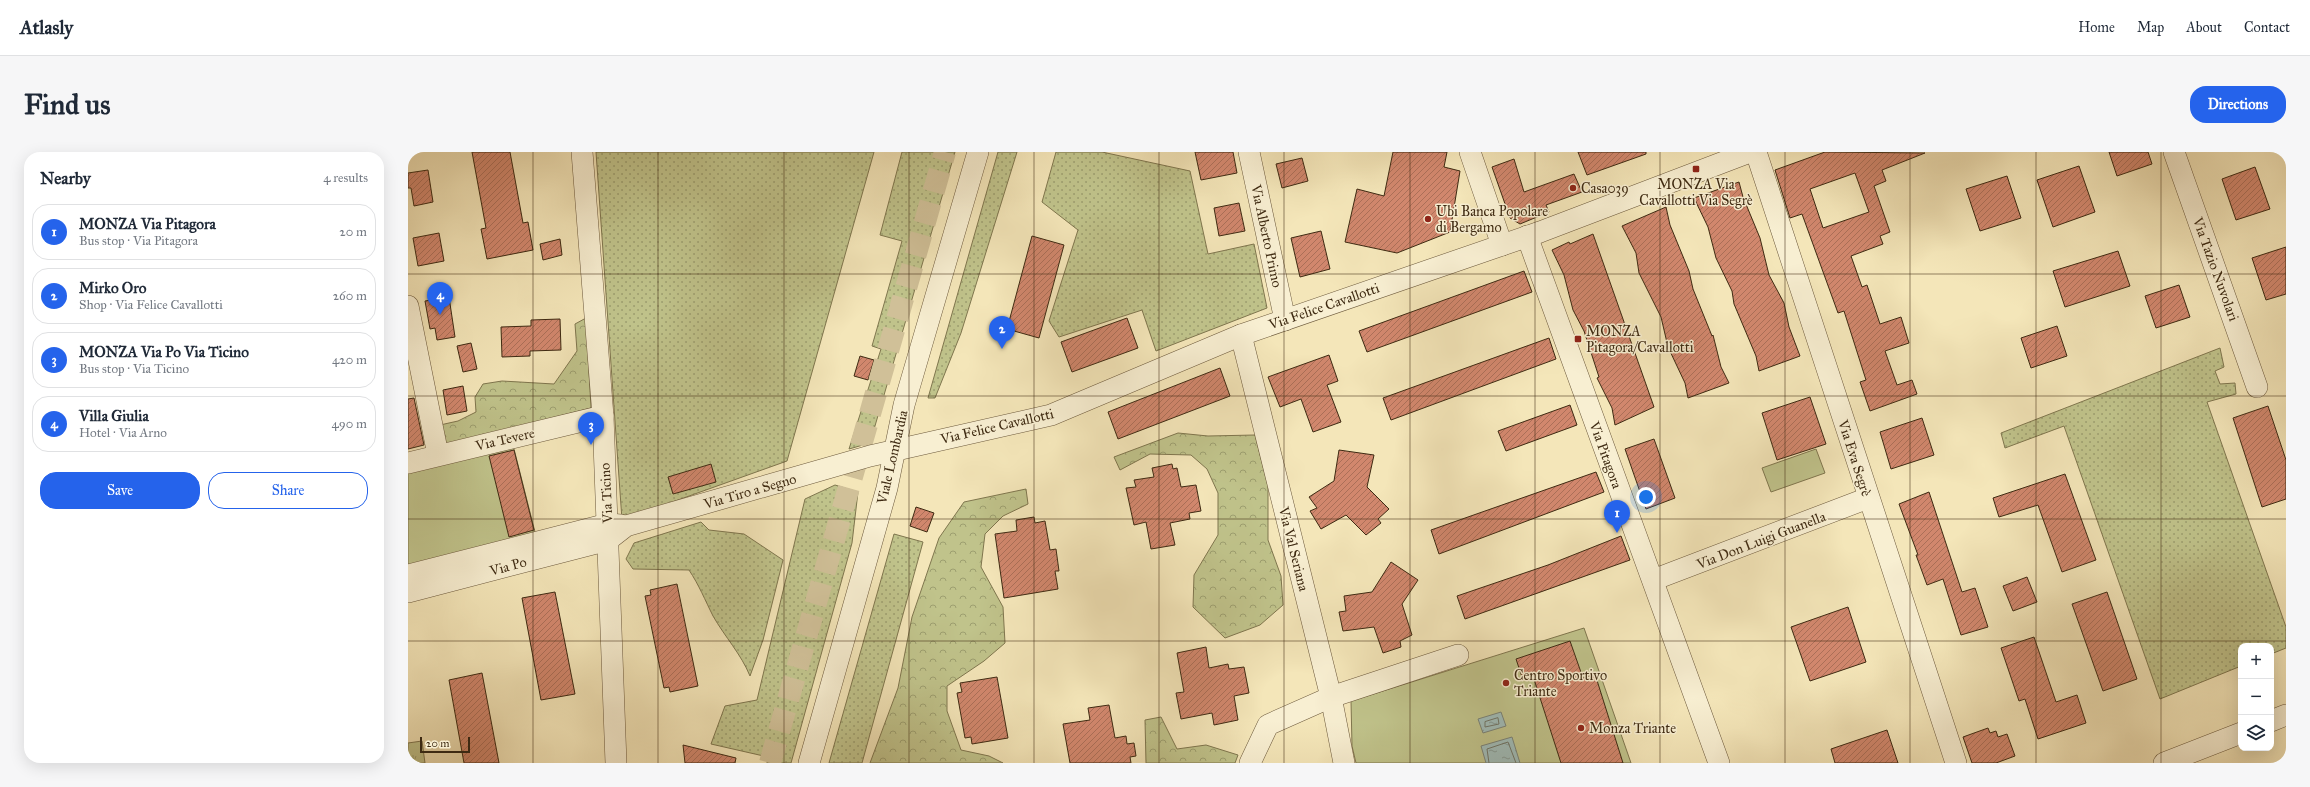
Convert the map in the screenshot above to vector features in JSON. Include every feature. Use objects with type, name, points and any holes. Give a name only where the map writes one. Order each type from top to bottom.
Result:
[{"type":"street","name":"Via Ticino","points":[[582,152],[603,416],[614,530],[616,763]]},
{"type":"street","name":"Viale Lombardia","points":[[809,763],[887,488],[904,405],[978,152]]},
{"type":"street","name":"Via Alberto Primo","points":[[1249,152],[1285,320]]},
{"type":"street","points":[[1470,152],[1502,245]]},
{"type":"street","name":"Via Felice Cavallotti","points":[[895,450],[1051,415],[1241,335],[1502,245],[1750,152]]},
{"type":"street","name":"Via Eva Segrè","points":[[1756,152],[1956,763]]},
{"type":"street","name":"Via Tazio Nuvolari","points":[[2174,152],[2257,387]]},
{"type":"street","name":"Via Pitagora","points":[[1527,236],[1719,763]]},
{"type":"street","points":[[408,306],[438,455]]},
{"type":"street","name":"Via Val Seriana","points":[[1241,335],[1331,697],[1344,763]]},
{"type":"street","name":"Via Tevere","points":[[408,463],[603,416]]},
{"type":"street","name":"Via Tiro a Segno","points":[[614,530],[895,450]]},
{"type":"street","name":"Via Don Luigi Guanella","points":[[1652,580],[1701,564],[1868,498]]},
{"type":"street","name":"Via Po","points":[[408,575],[614,530]]},
{"type":"street","name":"Via Po","points":[[408,592],[614,530]]},
{"type":"street","points":[[1250,763],[1268,725],[1331,697],[1458,655]]},
{"type":"street","points":[[2274,720],[2286,715]]},
{"type":"street","points":[[2165,763],[2238,734]]},
{"type":"green space","points":[[596,152],[874,152],[787,461],[622,520]]},
{"type":"green space","points":[[902,152],[955,152],[870,443],[849,449],[881,349],[872,346],[902,241],[880,235]]},
{"type":"green space","points":[[998,152],[1017,152],[961,333],[935,398],[928,398]]},
{"type":"green space","points":[[1056,152],[1102,152],[1190,171],[1208,254],[1254,244],[1267,308],[1156,351],[1142,310],[1059,337],[1049,321],[1078,230],[1042,202]]},
{"type":"green space","points":[[586,318],[591,408],[445,445],[440,425],[458,421],[476,412],[475,397],[483,384],[502,381],[554,384],[577,351],[575,324]]},
{"type":"green space","points":[[2220,348],[2224,367],[2215,371],[2220,384],[2235,383],[2236,394],[2207,402],[2286,627],[2286,648],[2274,653],[2274,643],[2238,643],[2238,667],[2160,699],[2064,426],[2005,448],[2001,433]]},
{"type":"green space","points":[[1178,433],[1208,436],[1255,435],[1268,486],[1268,540],[1281,576],[1283,605],[1260,625],[1225,638],[1193,607],[1194,575],[1218,535],[1218,493],[1207,469],[1191,455],[1150,454],[1120,470],[1114,457]]},
{"type":"green space","points":[[513,445],[536,536],[408,567],[408,470]]},
{"type":"green space","points":[[1816,449],[1825,473],[1771,492],[1762,468]]},
{"type":"green space","points":[[835,485],[858,492],[852,543],[791,763],[767,763],[768,757],[711,744],[725,706],[757,700],[805,499]]},
{"type":"green space","points":[[1026,489],[1028,504],[1003,516],[985,534],[981,567],[1003,607],[1005,643],[984,661],[947,686],[947,711],[961,750],[989,756],[1003,763],[870,763],[898,688],[912,617],[939,538],[964,502]]},
{"type":"green space","points":[[701,522],[709,530],[744,534],[783,560],[763,640],[750,676],[742,660],[713,616],[689,570],[633,569],[626,559],[634,543]]},
{"type":"green space","points":[[894,534],[923,542],[862,763],[829,763]]},
{"type":"green space","name":"Centro Sportivo Triante","points":[[1584,628],[1631,763],[1356,763],[1352,746],[1351,701]]},
{"type":"green space","points":[[1161,717],[1177,749],[1206,745],[1238,755],[1235,763],[1146,763],[1145,720]]},
{"type":"green space","points":[[422,741],[425,763],[408,763],[408,743]]},
{"type":"water","points":[[1501,712],[1506,726],[1483,733],[1478,719]]},
{"type":"water","points":[[1512,737],[1520,763],[1486,763],[1481,746]]},
{"type":"building","points":[[472,152],[510,152],[523,223],[528,222],[533,250],[487,259],[481,229],[486,228]]},
{"type":"building","points":[[1195,152],[1233,152],[1237,173],[1201,180]]},
{"type":"building","points":[[1393,152],[1447,152],[1444,167],[1460,171],[1450,232],[1397,253],[1345,242],[1357,189],[1384,196]]},
{"type":"building","points":[[1578,152],[1646,152],[1646,154],[1587,175]]},
{"type":"building","points":[[1825,152],[1925,153],[1882,170],[1886,181],[1874,186],[1890,232],[1880,236],[1883,244],[1851,256],[1862,287],[1867,285],[1880,324],[1901,317],[1909,343],[1885,351],[1897,385],[1912,380],[1917,394],[1870,411],[1860,382],[1866,380],[1844,311],[1838,313],[1802,214],[1790,218],[1775,170]],"holes":[[[1855,173],[1869,212],[1823,228],[1810,189]]]},
{"type":"building","points":[[2109,152],[2148,152],[2152,164],[2117,176]]},
{"type":"building","points":[[1302,158],[1308,181],[1282,188],[1276,164]]},
{"type":"building","points":[[1514,159],[1524,192],[1574,174],[1582,192],[1546,205],[1549,212],[1520,224],[1510,218],[1492,167]]},
{"type":"building","points":[[2079,166],[2095,212],[2053,227],[2037,180]]},
{"type":"building","points":[[2255,167],[2270,209],[2236,220],[2222,179]]},
{"type":"building","points":[[428,170],[433,202],[414,206],[411,188],[408,188],[408,173]]},
{"type":"building","points":[[2007,176],[2021,218],[1980,231],[1966,189]]},
{"type":"building","points":[[1739,182],[1743,197],[1760,238],[1769,275],[1784,303],[1789,327],[1800,356],[1759,371],[1756,356],[1734,304],[1732,291],[1716,258],[1708,227],[1694,198]]},
{"type":"building","points":[[1239,203],[1245,231],[1219,236],[1214,208]]},
{"type":"building","points":[[1666,207],[1670,225],[1689,271],[1693,289],[1712,336],[1713,335],[1721,367],[1729,383],[1688,398],[1685,383],[1668,347],[1661,317],[1639,273],[1636,253],[1622,226]]},
{"type":"building","points":[[1321,231],[1330,269],[1300,277],[1291,238]]},
{"type":"building","points":[[439,233],[444,261],[418,266],[413,238]]},
{"type":"building","points":[[1593,234],[1654,407],[1615,425],[1612,408],[1597,378],[1599,377],[1584,331],[1573,310],[1564,275],[1552,250],[1569,242],[1570,244]]},
{"type":"building","points":[[1032,236],[1064,245],[1039,338],[1007,329]]},
{"type":"building","points":[[560,239],[562,255],[543,260],[540,244]]},
{"type":"building","points":[[2286,247],[2286,294],[2266,300],[2252,258]]},
{"type":"building","points":[[2118,251],[2130,286],[2065,307],[2053,271]]},
{"type":"building","points":[[1524,271],[1532,292],[1367,352],[1359,331]]},
{"type":"building","points":[[2179,285],[2190,317],[2156,328],[2145,296]]},
{"type":"building","points":[[449,297],[455,337],[437,340],[435,328],[430,329],[425,301]]},
{"type":"building","points":[[1127,318],[1138,348],[1072,372],[1061,342]]},
{"type":"building","points":[[560,319],[561,350],[530,351],[530,356],[502,357],[501,327],[531,326],[531,320]]},
{"type":"building","points":[[2057,326],[2067,356],[2031,368],[2021,338]]},
{"type":"building","points":[[1549,338],[1556,359],[1391,420],[1383,398]]},
{"type":"building","points":[[471,343],[477,369],[463,372],[457,346]]},
{"type":"building","points":[[1329,355],[1338,381],[1327,385],[1341,422],[1313,432],[1301,399],[1280,407],[1268,377]]},
{"type":"building","points":[[860,356],[874,360],[868,380],[854,376]]},
{"type":"building","points":[[1220,368],[1230,396],[1118,439],[1108,412]]},
{"type":"building","points":[[463,386],[467,411],[447,415],[443,390]]},
{"type":"building","points":[[1810,397],[1826,444],[1777,460],[1762,413]]},
{"type":"building","points":[[414,398],[424,445],[408,449],[408,399]]},
{"type":"building","points":[[1570,405],[1577,425],[1506,451],[1498,431]]},
{"type":"building","points":[[2268,406],[2286,460],[2286,499],[2262,507],[2233,418]]},
{"type":"building","points":[[1922,418],[1934,455],[1891,469],[1880,432]]},
{"type":"building","points":[[1654,439],[1675,498],[1646,509],[1625,449]]},
{"type":"building","points":[[514,450],[534,530],[509,537],[489,456]]},
{"type":"building","points":[[1339,450],[1374,455],[1367,487],[1389,509],[1378,519],[1381,523],[1366,535],[1346,515],[1321,529],[1310,511],[1317,508],[1309,497],[1334,481]]},
{"type":"building","points":[[711,464],[716,482],[673,494],[668,477]]},
{"type":"building","points":[[1172,464],[1173,469],[1177,468],[1181,487],[1196,485],[1201,511],[1189,513],[1190,519],[1170,523],[1175,545],[1151,549],[1146,522],[1134,525],[1126,488],[1136,487],[1134,480],[1154,477],[1152,468]]},
{"type":"building","points":[[1596,472],[1604,492],[1439,554],[1431,530]]},
{"type":"building","points":[[2065,474],[2096,560],[2062,572],[2038,505],[1999,517],[1993,498]]},
{"type":"building","points":[[1929,492],[1962,592],[1975,588],[1988,627],[1961,635],[1943,579],[1927,585],[1916,555],[1918,555],[1899,504]]},
{"type":"building","points":[[916,507],[934,513],[927,532],[910,526]]},
{"type":"building","points":[[1034,517],[1035,523],[1045,521],[1050,550],[1056,549],[1059,571],[1055,571],[1058,589],[1004,598],[995,534],[1017,531],[1016,520]]},
{"type":"building","points":[[1621,536],[1630,560],[1465,619],[1457,596],[1548,565]]},
{"type":"building","points":[[1391,562],[1418,580],[1402,604],[1412,635],[1400,641],[1401,647],[1383,653],[1374,627],[1343,631],[1339,612],[1346,611],[1344,596],[1372,592]]},
{"type":"building","points":[[2027,577],[2037,602],[2013,611],[2003,586]]},
{"type":"building","points":[[677,584],[698,686],[670,692],[669,687],[664,688],[645,596],[651,595],[650,590]]},
{"type":"building","points":[[555,592],[575,694],[541,700],[522,598]]},
{"type":"building","points":[[2107,592],[2137,679],[2103,691],[2072,604]]},
{"type":"building","points":[[1848,607],[1866,662],[1810,681],[1791,627]]},
{"type":"building","points":[[2034,637],[2056,702],[2077,695],[2086,723],[2038,739],[2025,699],[2019,701],[2001,648]]},
{"type":"building","name":"Monza Triante","points":[[1570,641],[1583,678],[1595,674],[1623,763],[1561,763],[1532,673],[1522,677],[1516,659]]},
{"type":"building","points":[[1206,647],[1209,668],[1228,664],[1229,669],[1244,667],[1249,693],[1234,696],[1238,720],[1214,725],[1212,713],[1181,719],[1176,693],[1184,692],[1177,653]]},
{"type":"building","points":[[482,673],[499,763],[464,763],[449,680]]},
{"type":"building","points":[[997,677],[1008,738],[972,744],[971,737],[965,738],[957,693],[962,692],[960,683]]},
{"type":"building","points":[[1109,705],[1115,738],[1126,736],[1127,744],[1134,743],[1136,756],[1130,757],[1131,763],[1070,763],[1063,724],[1090,720],[1088,708]]},
{"type":"building","points":[[1988,728],[1990,733],[1996,731],[1998,737],[2007,734],[2015,756],[1996,763],[1972,763],[1963,737]]},
{"type":"building","points":[[1887,730],[1898,763],[1835,763],[1831,749]]},
{"type":"building","points":[[683,745],[736,758],[735,763],[685,763]]},
{"type":"tunnel","points":[[770,763],[945,152]]},
{"type":"place","name":"MONZA Via Cavallotti Via Segrè","points":[[1696,169]]},
{"type":"place","name":"Casa039","points":[[1573,188]]},
{"type":"place","name":"Ubi Banca Popolare di Bergamo","points":[[1428,219]]},
{"type":"place","name":"Villa Giulia","points":[[440,315]]},
{"type":"place","name":"MONZA Pitagora/Cavallotti","points":[[1578,339]]},
{"type":"place","name":"Mirko Oro","points":[[1002,349]]},
{"type":"place","name":"MONZA Via Po Via Ticino","points":[[591,445]]},
{"type":"place","name":"MONZA Via Pitagora","points":[[1617,533]]},
{"type":"place","name":"Centro Sportivo Triante","points":[[1506,683]]},
{"type":"place","name":"Monza Triante","points":[[1581,728]]}]
